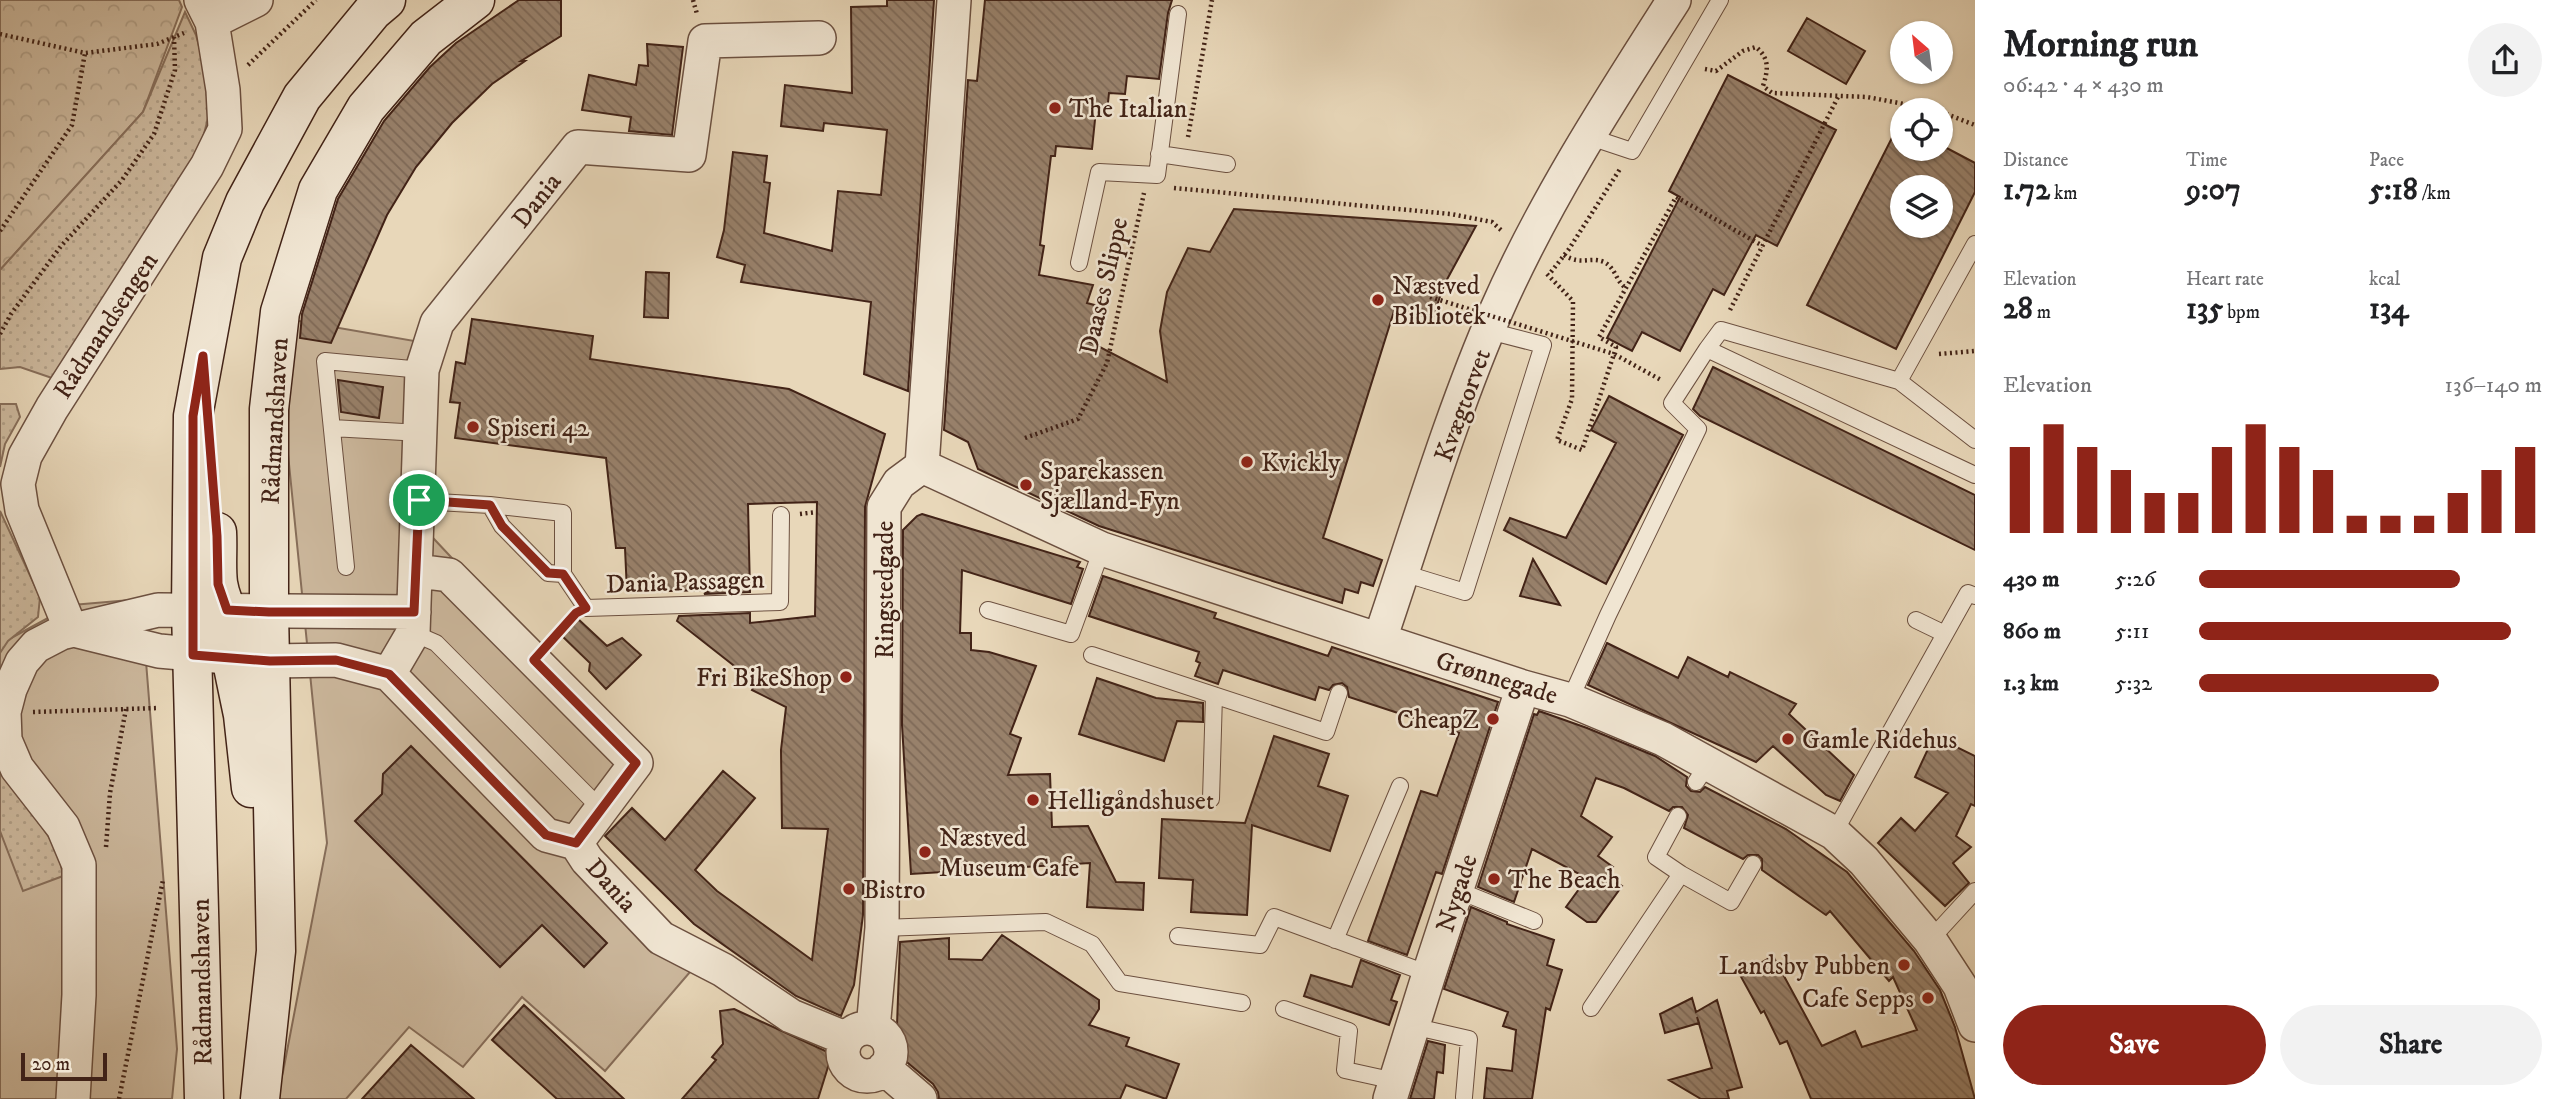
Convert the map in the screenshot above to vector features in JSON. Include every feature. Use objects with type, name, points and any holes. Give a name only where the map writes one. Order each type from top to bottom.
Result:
[{"type":"main road","name":"Rådmandshaven","points":[[204,1099],[193,655],[209,610],[193,416],[222,258],[245,202],[303,97],[373,11],[386,0]]},
{"type":"main road","name":"Rådmandshaven","points":[[260,1099],[276,951],[269,612],[269,409],[280,312],[318,190],[366,108],[426,38],[475,0]]},
{"type":"main road","points":[[209,610],[217,635],[231,657],[243,715],[256,835],[276,951]]},
{"type":"main road","points":[[209,610],[270,661]]},
{"type":"street","points":[[206,11],[256,0]]},
{"type":"street","points":[[922,466],[954,0]]},
{"type":"street","name":"Kvægtorvet","points":[[1364,642],[1403,572],[1475,362],[1489,331],[1537,263],[1587,136],[1674,0]]},
{"type":"street","name":"Rådmandsengen","points":[[71,630],[22,510],[18,484],[25,456],[52,408],[207,166],[225,130],[223,90],[206,11]]},
{"type":"street","name":"Dania","points":[[389,674],[414,623],[422,370],[437,323],[578,147],[689,155],[705,41],[819,38]]},
{"type":"street","name":"Grønnegade","points":[[922,466],[1102,548],[1364,642],[1570,700],[1662,739],[1702,773],[1784,817],[1833,833],[1864,861],[1930,940],[1960,986],[1975,1025]]},
{"type":"street","name":"Ringstedgade","points":[[860,1080],[844,1059],[844,1045],[860,1034],[882,928],[884,508],[899,482],[922,466]]},
{"type":"street","name":"Dania","points":[[417,571],[449,575],[636,763],[576,843],[587,860],[661,938],[723,970],[791,1016],[860,1034]]},
{"type":"street","points":[[73,1099],[79,995],[79,865],[63,827],[18,768],[5,740],[2,713],[22,662],[46,639],[71,630],[158,610],[269,612],[414,623]]},
{"type":"street","points":[[71,630],[159,651],[270,661],[336,660],[389,674],[546,835],[576,843]]},
{"type":"street","name":"Nygade","points":[[1393,1090],[1523,687]]},
{"type":"street","points":[[860,1080],[920,1099]]},
{"type":"lane","points":[[1587,136],[1632,151],[1720,0]]},
{"type":"lane","points":[[1079,263],[1099,172],[1157,175],[1178,14]]},
{"type":"lane","points":[[1160,154],[1227,164]]},
{"type":"lane","points":[[1899,381],[1975,244]]},
{"type":"lane","points":[[1570,700],[1698,429],[1672,403],[1721,330],[1899,381],[1975,440]]},
{"type":"lane","points":[[1403,572],[1465,592],[1543,345],[1489,331]]},
{"type":"lane","points":[[1707,349],[1975,475]]},
{"type":"lane","points":[[346,567],[325,361],[422,370]]},
{"type":"lane","points":[[332,428],[421,433]]},
{"type":"lane","points":[[419,500],[490,505],[563,513],[563,574],[548,573],[502,526],[490,505]]},
{"type":"lane","name":"Dania Passagen","points":[[563,574],[586,608],[780,602],[782,515]]},
{"type":"lane","points":[[988,610],[1071,634],[1102,548]]},
{"type":"lane","points":[[1833,833],[1968,593],[1975,596]]},
{"type":"lane","points":[[1916,620],[1945,635]]},
{"type":"lane","points":[[414,623],[601,809]]},
{"type":"lane","points":[[1092,655],[1326,732],[1339,693]]},
{"type":"lane","points":[[1211,799],[1214,695]]},
{"type":"lane","points":[[1335,940],[1400,786]]},
{"type":"lane","points":[[1678,816],[1656,858],[1731,902],[1753,864]]},
{"type":"lane","points":[[1591,1008],[1681,874]]},
{"type":"lane","points":[[1457,890],[1534,921]]},
{"type":"lane","points":[[1930,940],[1975,891]]},
{"type":"lane","points":[[1178,936],[1260,945],[1274,917],[1429,974]]},
{"type":"lane","points":[[882,928],[1046,922],[1092,944],[1120,983],[1242,1003]]},
{"type":"lane","points":[[1283,1009],[1349,1031],[1345,1070],[1393,1090]]},
{"type":"lane","points":[[1412,1026],[1469,1038],[1464,1097]]},
{"type":"path","points":[[223,90],[316,0]]},
{"type":"path","points":[[1180,188],[1212,0]]},
{"type":"path","points":[[0,34],[85,53],[157,44],[174,37],[206,11]]},
{"type":"path","points":[[0,334],[11,314],[61,246],[122,180],[154,134],[175,70],[174,37]]},
{"type":"path","points":[[1683,65],[1716,71],[1743,51],[1756,47],[1765,55],[1768,70],[1763,86],[1772,93],[1839,95],[1890,101]]},
{"type":"path","points":[[0,231],[72,125],[85,53]]},
{"type":"path","points":[[1721,330],[1839,95]]},
{"type":"path","points":[[1953,117],[1975,125]]},
{"type":"path","points":[[1537,263],[1564,255],[1632,151]]},
{"type":"path","name":"Daases Slippe","points":[[1025,438],[1078,419],[1107,363],[1146,185]]},
{"type":"path","points":[[1168,187],[1451,214],[1492,222],[1573,300],[1572,399],[1558,440],[1582,450],[1616,347],[1599,337],[1676,197],[1763,246]]},
{"type":"path","points":[[1564,255],[1575,261],[1598,260],[1606,263],[1612,267],[1619,284],[1626,288]]},
{"type":"path","points":[[1430,297],[1614,354],[1681,390]]},
{"type":"path","points":[[1913,357],[1975,351]]},
{"type":"path","points":[[534,660],[576,613],[586,608]]},
{"type":"path","points":[[2,713],[159,709]]},
{"type":"green space","points":[[0,0],[179,0],[182,7],[143,112],[0,270]]},
{"type":"green space","points":[[185,12],[196,35],[213,99],[197,161],[52,378],[20,367],[0,369],[0,270],[143,112]]},
{"type":"green space","points":[[293,320],[426,343],[420,524],[556,669],[642,755],[573,839],[702,958],[605,1071],[522,997],[463,1067],[409,1027],[346,1099],[275,1099],[283,1072],[327,843],[287,444]]},
{"type":"green space","points":[[0,404],[16,404],[20,417],[5,444],[0,467]]},
{"type":"green space","points":[[0,511],[40,597],[38,617],[8,641],[0,653]]},
{"type":"green space","points":[[141,599],[177,1049],[172,1099],[0,1099],[0,644],[72,605]]},
{"type":"green space","points":[[0,767],[58,850],[63,876],[23,891],[0,831]]},
{"type":"building","points":[[519,0],[561,0],[561,36],[521,61],[525,61],[492,84],[452,123],[416,167],[387,215],[331,343],[300,338],[302,314],[338,199],[384,121],[430,67],[456,43]]},
{"type":"building","points":[[887,0],[934,0],[908,391],[864,374],[871,302],[741,282],[745,265],[717,257],[724,230],[733,152],[767,156],[764,182],[770,183],[764,233],[832,251],[838,191],[881,195],[887,130],[824,123],[823,131],[781,126],[785,85],[852,93],[851,7],[887,6]]},
{"type":"building","points":[[985,0],[1172,0],[1159,79],[1127,76],[1125,94],[1109,93],[1107,112],[1096,110],[1092,149],[1056,146],[1055,156],[1051,156],[1039,275],[1093,285],[1087,303],[1102,307],[1090,342],[1167,382],[1160,331],[1167,292],[1188,248],[1210,252],[1234,209],[1476,226],[1444,285],[1432,320],[1395,308],[1323,538],[1382,560],[1373,586],[1361,582],[1358,593],[1345,589],[1342,603],[1099,526],[978,469],[968,442],[944,430],[968,80],[977,81]]},
{"type":"building","points":[[1807,18],[1865,51],[1846,84],[1788,51]]},
{"type":"building","points":[[647,44],[683,47],[672,135],[629,131],[631,117],[582,110],[589,75],[636,85],[639,65],[648,66]]},
{"type":"building","points":[[1728,75],[1836,130],[1777,246],[1756,235],[1724,295],[1713,289],[1680,351],[1642,332],[1632,351],[1607,338],[1680,197],[1669,191]]},
{"type":"building","points":[[1890,142],[1890,161],[1953,161],[1953,151],[1975,163],[1975,192],[1953,236],[1953,175],[1890,175],[1890,238],[1952,238],[1896,349],[1807,305]]},
{"type":"building","points":[[646,272],[669,273],[668,318],[644,317]]},
{"type":"building","points":[[472,319],[593,336],[590,359],[789,389],[885,434],[865,507],[863,915],[854,985],[841,1016],[796,996],[694,924],[605,836],[632,808],[665,840],[723,771],[755,798],[695,870],[717,891],[812,960],[828,829],[782,828],[781,750],[786,707],[752,690],[756,683],[677,621],[679,616],[750,613],[750,623],[815,616],[817,502],[748,504],[750,592],[627,592],[625,548],[616,548],[606,458],[455,438],[460,403],[450,402],[456,362],[465,364]]},
{"type":"building","points":[[1713,367],[1975,495],[1975,550],[1700,416],[1693,409]]},
{"type":"building","points":[[338,380],[383,387],[379,418],[341,412]]},
{"type":"building","points":[[1609,396],[1683,435],[1606,584],[1504,530],[1510,518],[1566,538],[1616,443],[1591,430]]},
{"type":"building","points":[[922,514],[1080,562],[1077,567],[1083,569],[1071,604],[962,570],[960,633],[971,633],[971,650],[989,652],[1036,666],[1010,734],[1021,738],[1008,775],[1050,774],[1052,827],[1088,826],[1116,882],[1144,883],[1143,910],[1087,907],[1090,863],[911,874],[902,725],[903,530]]},
{"type":"building","points":[[1533,559],[1560,605],[1520,596]]},
{"type":"building","points":[[1103,576],[1216,613],[1214,618],[1328,656],[1332,647],[1498,702],[1442,874],[1436,872],[1407,955],[1368,941],[1421,791],[1437,796],[1459,733],[1349,697],[1347,687],[1342,683],[1333,685],[1329,690],[1319,687],[1315,700],[1223,670],[1218,684],[1195,676],[1200,663],[1196,661],[1199,652],[1089,616]]},
{"type":"building","points":[[577,618],[607,646],[622,638],[641,655],[606,689],[589,671],[590,663],[561,635]]},
{"type":"building","points":[[1607,643],[1678,678],[1688,657],[1728,677],[1730,672],[1796,704],[1789,714],[1854,775],[1840,801],[1826,795],[1773,746],[1756,762],[1588,685]]},
{"type":"building","points":[[1097,678],[1156,698],[1203,703],[1203,722],[1177,721],[1164,761],[1079,734]]},
{"type":"building","points":[[1539,711],[1655,756],[1687,777],[1686,786],[1691,791],[1700,792],[1705,787],[1786,829],[1847,872],[1914,951],[1940,990],[1955,1027],[1975,1099],[1811,1099],[1787,1041],[1780,1044],[1764,1011],[1761,1013],[1740,975],[1773,956],[1822,1046],[1855,1031],[1862,1047],[1917,1030],[1893,977],[1889,981],[1830,911],[1826,915],[1762,870],[1762,859],[1758,855],[1748,855],[1743,859],[1684,828],[1688,815],[1682,807],[1673,807],[1669,811],[1624,788],[1596,778],[1581,816],[1612,837],[1598,856],[1613,867],[1607,876],[1622,886],[1596,922],[1587,922],[1566,907],[1587,878],[1532,849],[1514,902],[1478,887],[1534,714],[1537,715]]},
{"type":"building","points":[[1274,736],[1329,754],[1318,786],[1348,796],[1330,851],[1252,825],[1247,915],[1191,912],[1193,880],[1159,878],[1162,819],[1245,823]]},
{"type":"building","points":[[1934,736],[1975,756],[1975,806],[1971,804],[1956,836],[1971,847],[1953,863],[1969,883],[1945,906],[1878,843],[1901,818],[1915,831],[1948,793],[1915,777]]},
{"type":"building","points":[[411,746],[607,943],[584,967],[542,925],[500,967],[355,821],[382,794],[383,774]]},
{"type":"building","points":[[1471,907],[1507,924],[1554,940],[1547,965],[1562,970],[1550,1010],[1546,1008],[1532,1099],[1484,1099],[1487,1068],[1512,1071],[1516,1030],[1503,1026],[1508,1012],[1444,989]]},
{"type":"building","points":[[1002,935],[1099,1000],[1099,1009],[1089,1025],[1129,1038],[1126,1046],[1179,1064],[1166,1099],[1126,1085],[1120,1099],[939,1099],[933,1084],[896,1053],[900,942],[949,938],[949,959],[982,960]]},
{"type":"building","points":[[1361,960],[1400,975],[1391,1000],[1397,1002],[1389,1025],[1304,996],[1311,975],[1352,987]]},
{"type":"building","points":[[1692,998],[1696,1012],[1717,1000],[1742,1087],[1727,1091],[1729,1099],[1701,1099],[1669,1080],[1712,1068],[1699,1023],[1665,1033],[1660,1014]]},
{"type":"building","points":[[524,1005],[624,1099],[557,1099],[492,1040]]},
{"type":"building","points":[[734,1009],[832,1054],[818,1099],[682,1099],[716,1060],[712,1057],[723,1044],[720,1011]]},
{"type":"building","points":[[1428,1041],[1445,1045],[1443,1073],[1437,1072],[1434,1099],[1410,1099]]},
{"type":"building","points":[[411,1045],[474,1099],[362,1099]]},
{"type":"place","name":"The Italian","points":[[1055,108]]},
{"type":"place","name":"Næstved Bibliotek","points":[[1378,300]]},
{"type":"place","name":"Spiseri 42","points":[[473,427]]},
{"type":"place","name":"Kvickly","points":[[1247,462]]},
{"type":"place","name":"Sparekassen Sjælland-Fyn","points":[[1026,485]]},
{"type":"place","name":"Fri BikeShop","points":[[846,677]]},
{"type":"place","name":"CheapZ","points":[[1493,719]]},
{"type":"place","name":"Gamle Ridehus","points":[[1788,739]]},
{"type":"place","name":"Helligåndshuset","points":[[1033,800]]},
{"type":"place","name":"Næstved Museum Cafe","points":[[925,852]]},
{"type":"place","name":"The Beach","points":[[1494,879]]},
{"type":"place","name":"Bistro","points":[[849,889]]},
{"type":"place","name":"Landsby Pubben","points":[[1904,965]]},
{"type":"place","name":"Cafe Sepps","points":[[1928,998]]},
{"type":"route","points":[[203,356],[217,536],[218,584],[227,610],[414,612],[419,500],[490,505],[502,526],[548,573],[563,574],[586,608],[576,613],[534,660],[636,763],[576,843],[546,835],[389,674],[336,660],[270,661],[193,655],[193,416],[203,356]]}]
